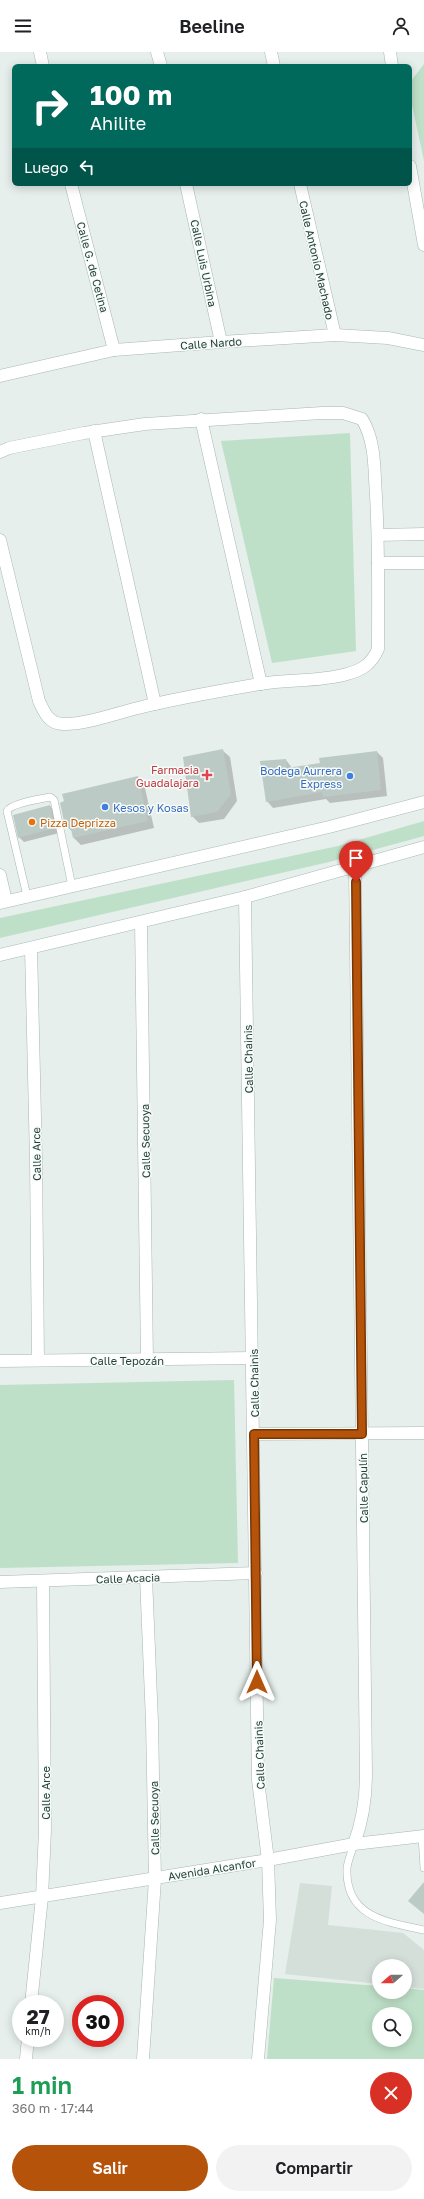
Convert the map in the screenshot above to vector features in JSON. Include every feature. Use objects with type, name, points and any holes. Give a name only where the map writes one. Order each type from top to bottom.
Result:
[{"type":"street","points":[[40,52],[43,64]]},
{"type":"street","points":[[157,52],[160,64]]},
{"type":"street","points":[[271,52],[274,64]]},
{"type":"street","points":[[412,177],[424,245]]},
{"type":"street","name":"Calle G. de Cetina","points":[[72,186],[114,350]]},
{"type":"street","name":"Calle Luis Urbina","points":[[186,186],[221,342]]},
{"type":"street","name":"Calle Antonio Machado","points":[[300,186],[335,335]]},
{"type":"street","name":"Calle Nardo","points":[[1,374],[114,350],[221,342],[335,335],[388,338],[424,346]]},
{"type":"street","points":[[0,452],[9,448],[94,431],[145,424],[201,419],[322,413],[343,413],[362,419],[372,440],[378,536],[378,648],[372,661],[361,670],[346,675],[261,684],[155,704],[63,724],[54,722],[45,714],[39,701],[0,540]]},
{"type":"street","points":[[201,419],[261,684]]},
{"type":"street","points":[[94,431],[155,704]]},
{"type":"street","points":[[378,536],[424,534]]},
{"type":"street","points":[[378,563],[424,563]]},
{"type":"street","points":[[0,875],[3,902],[329,827],[424,802]]},
{"type":"street","points":[[0,955],[245,897],[424,847]]},
{"type":"street","name":"Calle Capulín","points":[[354,1844],[363,1814],[366,1774],[355,867]]},
{"type":"street","name":"Calle Chainis","points":[[245,897],[253,1358],[258,1780],[268,1860],[270,1920],[258,2059]]},
{"type":"street","name":"Calle Secuoya","points":[[142,922],[147,1360]]},
{"type":"street","name":"Calle Arce","points":[[31,948],[36,1160],[38,1360]]},
{"type":"street","name":"Calle Tepozán","points":[[0,1361],[253,1358]]},
{"type":"street","points":[[254,1434],[424,1434]]},
{"type":"street","name":"Calle Acacia","points":[[0,1582],[256,1573]]},
{"type":"street","name":"Calle Secuoya","points":[[143,2059],[155,1879],[152,1722],[146,1577]]},
{"type":"street","name":"Calle Arce","points":[[32,1995],[42,1897],[45,1830],[46,1763],[43,1581]]},
{"type":"street","name":"Avenida Alcanfor","points":[[0,1903],[155,1879],[354,1844],[423,1836]]},
{"type":"street","points":[[26,2059],[27,2047]]},
{"type":"lane","points":[[27,896],[6,811],[10,806],[44,798],[50,797],[54,800],[72,886]]},
{"type":"lane","points":[[423,1836],[424,1868]]},
{"type":"lane","points":[[354,1844],[347,1867],[354,1901],[361,1910],[386,1921],[424,1930]]},
{"type":"shaded area","points":[[300,1883],[332,1886],[328,1925],[403,1933],[424,1950],[424,1989],[412,1988],[412,1959],[372,1959],[372,1983],[285,1974]]},
{"type":"green space","points":[[424,64],[424,161],[412,105],[412,80]]},
{"type":"green space","points":[[350,433],[356,651],[272,663],[221,441]]},
{"type":"green space","points":[[424,821],[424,836],[329,862],[0,938],[0,918],[338,846]]},
{"type":"green space","points":[[234,1380],[238,1563],[0,1568],[0,1385]]},
{"type":"green space","points":[[274,1978],[372,1985],[372,1999],[412,1999],[412,1989],[424,1990],[424,2059],[267,2059]]},
{"type":"building","name":"Farmacia Guadalajara","points":[[223,749],[231,794],[217,812],[191,817],[183,757]]},
{"type":"building","points":[[377,751],[381,790],[323,797],[322,792],[266,802],[260,761],[286,759],[287,768],[320,763],[319,758]]},
{"type":"building","name":"Kesos y Kosas","points":[[138,776],[148,821],[73,838],[70,824],[65,826],[60,803],[64,801],[62,794]]},
{"type":"building","name":"Pizza Deprizza","points":[[50,805],[55,828],[18,838],[13,815]]},
{"type":"building","points":[[424,1882],[424,1914],[408,1901]]},
{"type":"place","name":"Farmacia Guadalajara","points":[[207,775]]},
{"type":"place","name":"Bodega Aurrera Express","points":[[350,776]]},
{"type":"place","name":"Kesos y Kosas","points":[[105,807]]},
{"type":"place","name":"Pizza Deprizza","points":[[32,822]]},
{"type":"route","points":[[257,1682],[254,1434],[362,1434],[356,882]]}]
